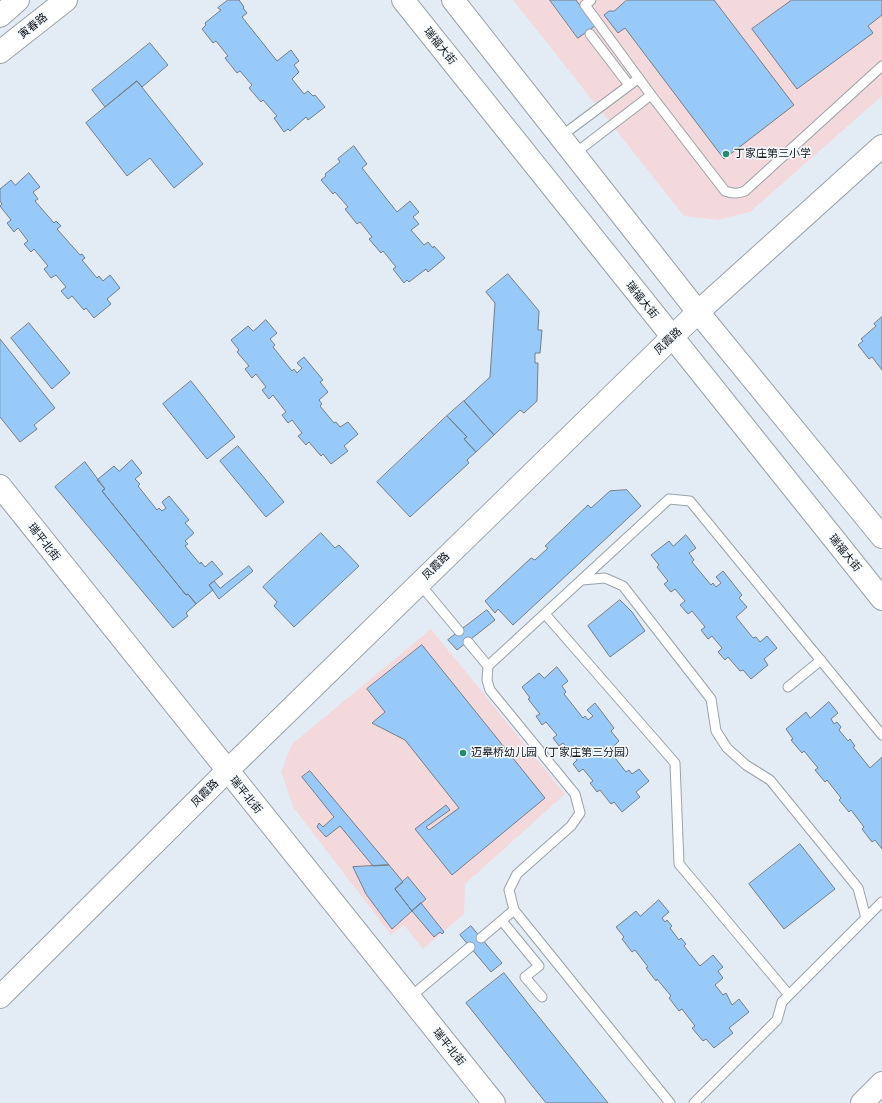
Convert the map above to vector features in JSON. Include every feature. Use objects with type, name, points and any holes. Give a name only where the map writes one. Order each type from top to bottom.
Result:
[{"type":"street","points":[[0,16],[18,0]]},
{"type":"street","name":"寅春路","points":[[0,52],[66,0]]},
{"type":"street","name":"瑞福大街","points":[[403,0],[882,599]]},
{"type":"street","points":[[453,0],[698,312],[882,537]]},
{"type":"street","name":"凤霞路","points":[[0,997],[227,771],[672,337],[882,146]]},
{"type":"street","name":"瑞平北街","points":[[0,486],[494,1103]]},
{"type":"street","points":[[862,1103],[882,1083]]},
{"type":"lane","points":[[591,0],[584,5],[725,191],[732,194],[739,194],[745,190],[882,66]]},
{"type":"lane","points":[[590,34],[629,85]]},
{"type":"lane","points":[[560,136],[638,78]]},
{"type":"lane","points":[[574,154],[651,95]]},
{"type":"lane","points":[[670,1103],[514,910],[509,890],[517,874],[571,826],[580,813],[575,794],[490,690],[487,680],[488,666],[669,498],[690,501],[882,735]]},
{"type":"lane","points":[[582,580],[605,578],[623,586],[711,699],[716,731],[727,748],[746,765],[770,780],[858,888],[866,918]]},
{"type":"lane","points":[[419,583],[460,631]]},
{"type":"lane","points":[[545,614],[675,763],[679,864],[789,995]]},
{"type":"lane","points":[[468,642],[488,666]]},
{"type":"lane","points":[[788,687],[821,660]]},
{"type":"lane","points":[[694,1103],[777,1020],[782,1002],[882,902]]},
{"type":"lane","points":[[481,938],[514,910]]},
{"type":"lane","points":[[502,921],[539,966],[525,977],[542,997]]},
{"type":"lane","points":[[409,998],[470,947]]},
{"type":"shaded area","name":"丁家庄第三小学","points":[[513,0],[882,0],[882,96],[750,212],[718,220],[684,216]]},
{"type":"shaded area","points":[[431,629],[565,794],[465,884],[464,914],[423,949],[404,925],[391,935],[293,807],[281,771],[292,744]]},
{"type":"building","points":[[228,0],[239,0],[247,13],[242,17],[277,61],[291,50],[299,61],[294,65],[299,72],[292,79],[304,94],[308,91],[313,96],[315,95],[325,107],[308,120],[306,117],[290,131],[288,129],[284,132],[274,118],[277,116],[263,100],[261,102],[249,88],[252,85],[240,71],[237,73],[225,58],[228,56],[216,41],[213,43],[202,29],[206,25],[205,23],[221,10],[218,8]]},
{"type":"building","points":[[550,0],[576,0],[595,26],[578,38]]},
{"type":"building","points":[[627,0],[714,0],[794,105],[724,159],[625,28],[618,33],[604,15],[609,11],[614,11]]},
{"type":"building","points":[[792,0],[882,0],[882,15],[868,26],[873,33],[797,89],[752,29]]},
{"type":"building","points":[[150,43],[168,65],[142,87],[137,81],[105,107],[92,90]]},
{"type":"building","points":[[137,81],[203,164],[174,188],[150,158],[127,176],[86,123]]},
{"type":"building","points":[[354,146],[367,164],[362,168],[397,212],[410,201],[419,212],[413,217],[419,224],[411,230],[424,245],[428,242],[445,258],[428,272],[426,269],[409,282],[407,280],[404,283],[393,269],[396,267],[383,251],[381,253],[369,239],[372,237],[360,222],[357,224],[345,209],[348,207],[335,192],[333,194],[321,180],[326,176],[325,174],[340,162],[338,159]]},
{"type":"building","points":[[29,173],[40,187],[33,192],[38,199],[35,201],[54,223],[56,221],[61,226],[57,229],[80,255],[82,254],[85,258],[82,260],[97,278],[99,276],[103,281],[110,275],[120,288],[107,299],[111,304],[94,318],[86,308],[84,310],[72,296],[68,299],[61,291],[66,287],[56,275],[51,278],[44,269],[48,266],[34,249],[31,252],[24,244],[28,241],[18,228],[14,232],[7,223],[11,220],[0,206],[2,204],[0,201],[0,189],[11,180],[15,185]]},
{"type":"building","points":[[508,274],[539,311],[538,330],[542,330],[540,353],[535,353],[535,363],[538,363],[537,401],[524,413],[520,410],[494,435],[464,401],[490,377],[495,303],[486,292]]},
{"type":"building","points":[[882,317],[882,370],[872,357],[869,359],[858,345],[863,341],[861,339],[876,326],[874,324]]},
{"type":"building","points":[[266,320],[277,333],[270,339],[275,345],[273,347],[292,371],[294,369],[297,373],[302,368],[297,363],[304,357],[323,380],[320,382],[328,392],[319,400],[322,404],[320,406],[334,423],[336,422],[340,427],[348,422],[358,434],[344,446],[348,451],[331,464],[323,454],[321,456],[309,442],[306,445],[298,436],[302,433],[292,420],[288,423],[282,415],[286,412],[273,395],[269,399],[262,390],[266,387],[256,374],[252,378],[245,369],[249,366],[237,352],[239,350],[231,340],[248,326],[253,331]]},
{"type":"building","points":[[29,323],[70,373],[52,389],[11,338]]},
{"type":"building","points":[[0,339],[55,408],[34,425],[37,429],[20,442],[0,417]]},
{"type":"building","points":[[191,381],[235,437],[207,459],[163,404]]},
{"type":"building","points":[[464,401],[494,435],[476,452],[464,439],[467,437],[447,416]]},
{"type":"building","points":[[447,416],[467,437],[464,439],[476,452],[467,460],[469,463],[410,517],[377,482]]},
{"type":"building","points":[[238,446],[284,502],[266,517],[220,461]]},
{"type":"building","points":[[132,460],[142,473],[135,479],[140,484],[138,486],[157,510],[159,508],[162,511],[166,508],[162,502],[169,496],[189,520],[185,523],[194,533],[185,541],[188,544],[185,546],[200,564],[201,562],[205,567],[212,561],[223,574],[209,585],[213,590],[196,604],[188,594],[186,595],[102,491],[105,489],[97,480],[114,466],[119,471]]},
{"type":"building","points":[[85,462],[105,489],[102,491],[186,595],[188,594],[196,604],[186,613],[188,616],[173,628],[55,487]]},
{"type":"building","points":[[627,490],[641,506],[513,625],[498,609],[495,613],[485,601],[531,558],[535,560],[548,548],[545,546],[588,505],[591,508],[610,491]]},
{"type":"building","points":[[321,533],[335,548],[339,545],[359,566],[294,627],[274,606],[277,602],[263,587]]},
{"type":"building","points":[[686,535],[696,548],[689,553],[694,560],[692,562],[711,585],[713,583],[716,587],[721,583],[716,577],[723,571],[742,595],[739,598],[747,607],[736,617],[753,638],[756,637],[760,642],[767,636],[777,648],[764,659],[768,665],[751,679],[743,670],[740,671],[728,657],[725,660],[718,652],[722,648],[712,636],[708,639],[701,630],[705,627],[692,611],[688,614],[680,605],[685,601],[675,589],[671,592],[664,584],[668,581],[657,567],[659,565],[651,555],[669,541],[673,546]]},
{"type":"building","points":[[249,566],[253,571],[219,599],[209,585],[214,581],[220,588]]},
{"type":"building","points":[[620,600],[632,612],[645,631],[610,657],[588,626]]},
{"type":"building","points":[[487,610],[495,620],[457,650],[448,640]]},
{"type":"building","name":"迈皋桥幼儿园（丁家庄第三分园）","points":[[422,645],[545,798],[452,875],[415,829],[446,805],[450,810],[426,827],[429,830],[459,808],[405,740],[372,723],[385,712],[367,689]]},
{"type":"building","points":[[557,667],[568,681],[562,686],[566,692],[564,694],[583,718],[585,716],[588,720],[593,716],[587,710],[595,703],[614,728],[611,731],[619,741],[611,749],[614,752],[612,754],[626,772],[629,770],[632,774],[639,769],[649,781],[636,792],[640,797],[622,812],[614,802],[611,804],[600,790],[597,792],[590,783],[593,781],[583,769],[579,772],[573,764],[577,760],[563,743],[559,746],[553,738],[557,735],[546,722],[542,725],[536,716],[540,714],[528,699],[530,698],[522,687],[539,673],[544,678]]},
{"type":"building","points":[[829,702],[838,713],[831,719],[834,724],[837,722],[841,727],[839,730],[848,741],[850,739],[855,746],[853,747],[870,768],[882,757],[882,849],[875,840],[872,842],[862,829],[864,827],[851,810],[849,812],[839,800],[841,798],[827,780],[825,782],[815,770],[818,768],[804,751],[802,753],[791,740],[793,739],[786,729],[806,712],[810,718]]},
{"type":"building","points":[[310,771],[389,865],[373,866],[340,826],[326,837],[317,827],[319,823],[323,827],[334,817],[302,777]]},
{"type":"building","points":[[800,844],[835,889],[784,929],[749,884]]},
{"type":"building","points":[[389,865],[403,882],[395,889],[412,911],[392,929],[366,894],[353,867]]},
{"type":"building","points":[[408,877],[426,899],[412,911],[395,889]]},
{"type":"building","points":[[659,900],[669,912],[662,918],[665,922],[667,920],[672,926],[670,928],[679,940],[681,938],[686,944],[684,946],[700,966],[713,955],[723,967],[718,971],[723,978],[715,985],[723,995],[726,993],[732,1005],[739,999],[749,1012],[729,1028],[733,1033],[714,1048],[706,1039],[703,1041],[692,1028],[695,1026],[682,1009],[679,1011],[669,998],[671,996],[657,979],[656,981],[646,968],[648,967],[635,950],[632,952],[622,939],[624,937],[616,927],[636,911],[640,916]]},
{"type":"building","points":[[421,903],[444,932],[442,934],[440,932],[434,937],[412,911]]},
{"type":"building","points":[[471,926],[502,963],[491,972],[460,935]]},
{"type":"building","points":[[504,973],[608,1103],[546,1103],[466,1003]]},
{"type":"place","name":"丁家庄第三小学","points":[[726,154]]},
{"type":"place","name":"迈皋桥幼儿园（丁家庄第三分园）","points":[[463,753]]}]
